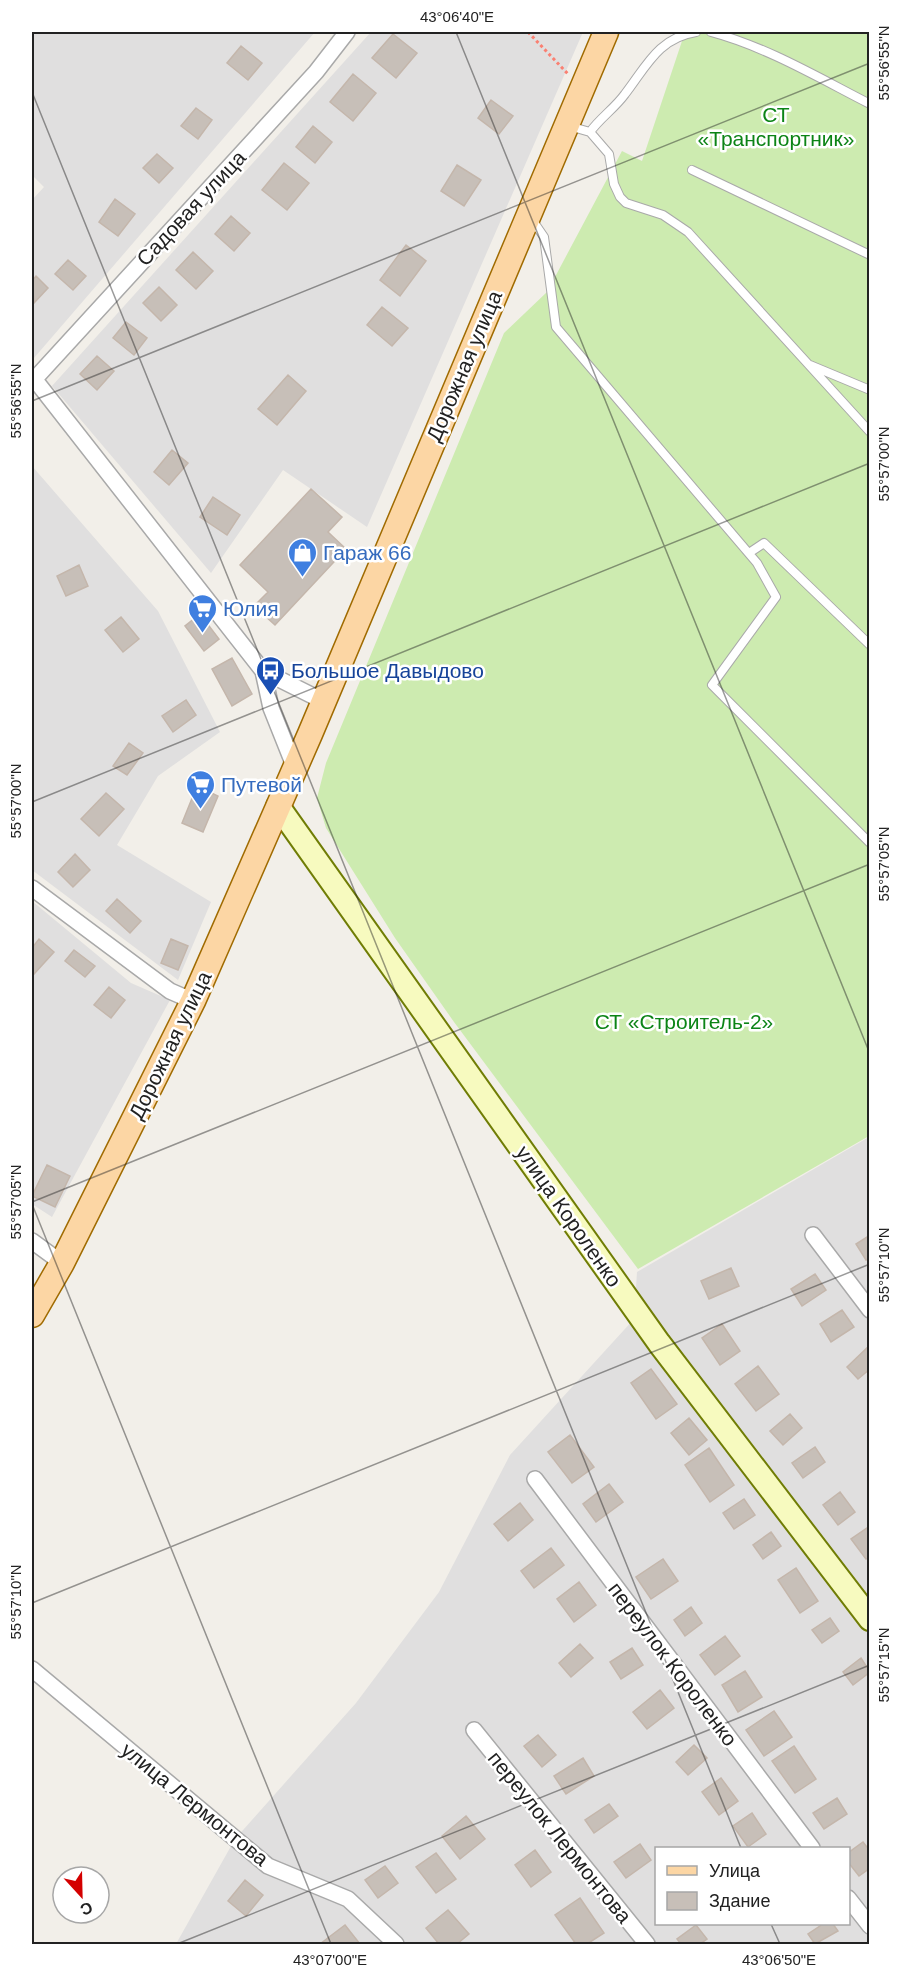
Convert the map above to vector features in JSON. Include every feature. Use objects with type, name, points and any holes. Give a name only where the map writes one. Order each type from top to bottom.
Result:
[{"type":"main road","name":"Дорожная улица","points":[[32,1315],[62,1263],[194,1001],[606,32]]},
{"type":"street","name":"Садовая улица","points":[[32,379],[316,72],[348,32]]},
{"type":"street","points":[[32,379],[262,671],[271,708],[295,768]]},
{"type":"street","points":[[262,671],[323,701]]},
{"type":"street","name":"улица Короленко","points":[[278,806],[659,1343],[870,1619]]},
{"type":"street","points":[[32,888],[170,991],[194,1001]]},
{"type":"street","points":[[813,1235],[870,1310]]},
{"type":"street","points":[[32,1241],[62,1263]]},
{"type":"street","name":"переулок Короленко","points":[[535,1479],[811,1847]]},
{"type":"street","name":"улица Лермонтова","points":[[32,1669],[268,1866],[348,1899],[396,1944]]},
{"type":"street","name":"переулок Лермонтова","points":[[474,1730],[647,1944]]},
{"type":"street","points":[[850,1899],[870,1926]]},
{"type":"lane","points":[[590,132],[624,96],[650,57],[684,34],[696,32]]},
{"type":"lane","points":[[711,32],[732,37],[870,104]]},
{"type":"lane","points":[[566,125],[590,132],[609,154],[620,197],[626,203],[663,215],[688,232],[870,432]]},
{"type":"lane","points":[[692,170],[870,255]]},
{"type":"lane","points":[[528,215],[544,237],[556,327],[749,553],[776,597],[712,685],[870,843]]},
{"type":"lane","points":[[808,364],[870,390]]},
{"type":"lane","points":[[749,553],[764,543],[799,574],[870,645]]},
{"type":"path","points":[[528,32],[582,88]]},
{"type":"shaded area","points":[[32,32],[315,32],[34,358],[32,354],[32,200],[44,187],[32,175]]},
{"type":"shaded area","points":[[371,32],[583,32],[367,527],[283,470],[211,573],[52,386]]},
{"type":"shaded area","points":[[32,466],[158,611],[220,732],[158,776],[117,845],[211,902],[178,980],[32,870]]},
{"type":"shaded area","points":[[32,901],[131,983],[170,1000],[52,1217],[32,1204]]},
{"type":"shaded area","points":[[869,1137],[869,1944],[176,1944],[235,1839],[356,1703],[439,1592],[510,1455],[634,1319],[637,1272]]},
{"type":"green space","points":[[685,32],[869,32],[869,1136],[638,1269],[454,1022],[395,938],[326,828],[317,798],[326,763],[504,333],[547,292],[622,151],[642,161]]},
{"type":"building","points":[[393,34],[417,53],[396,78],[372,58]]},
{"type":"building","points":[[241,46],[262,63],[248,80],[227,63]]},
{"type":"building","points":[[353,74],[376,93],[353,121],[330,102]]},
{"type":"building","points":[[491,100],[513,116],[499,134],[478,118]]},
{"type":"building","points":[[196,108],[212,120],[198,139],[181,126]]},
{"type":"building","points":[[313,126],[332,142],[315,163],[296,147]]},
{"type":"building","points":[[157,154],[173,168],[159,183],[143,168]]},
{"type":"building","points":[[284,163],[309,183],[287,210],[262,190]]},
{"type":"building","points":[[457,165],[481,180],[464,206],[441,191]]},
{"type":"building","points":[[115,199],[135,214],[118,236],[99,222]]},
{"type":"building","points":[[231,216],[250,233],[234,251],[215,234]]},
{"type":"building","points":[[406,245],[426,261],[400,296],[380,280]]},
{"type":"building","points":[[193,252],[213,271],[196,289],[176,270]]},
{"type":"building","points":[[68,260],[86,276],[73,290],[55,274]]},
{"type":"building","points":[[36,276],[48,288],[34,303],[32,281]]},
{"type":"building","points":[[159,287],[177,305],[161,321],[143,303]]},
{"type":"building","points":[[382,307],[408,328],[392,346],[367,325]]},
{"type":"building","points":[[126,322],[147,338],[134,355],[113,338]]},
{"type":"building","points":[[97,356],[114,371],[97,390],[80,374]]},
{"type":"building","points":[[288,375],[306,391],[277,425],[258,409]]},
{"type":"building","points":[[172,450],[188,463],[169,485],[154,472]]},
{"type":"building","points":[[311,489],[342,517],[328,532],[346,549],[275,625],[254,606],[268,592],[240,565]]},
{"type":"building","points":[[213,497],[240,515],[227,535],[200,517]]},
{"type":"building","points":[[79,565],[88,586],[66,596],[57,576]]},
{"type":"building","name":"Юлия","points":[[200,614],[219,639],[204,651],[185,626]]},
{"type":"building","points":[[121,617],[139,639],[123,652],[105,630]]},
{"type":"building","points":[[232,658],[252,694],[232,706],[212,669]]},
{"type":"building","points":[[186,700],[196,715],[173,732],[162,716]]},
{"type":"building","points":[[129,743],[143,753],[127,775],[113,766]]},
{"type":"building","name":"Путевой","points":[[197,786],[218,796],[203,832],[182,823]]},
{"type":"building","points":[[106,793],[124,809],[99,836],[81,819]]},
{"type":"building","points":[[75,854],[90,870],[73,887],[58,872]]},
{"type":"building","points":[[117,899],[141,921],[130,933],[106,911]]},
{"type":"building","points":[[39,939],[54,952],[34,974],[32,948]]},
{"type":"building","points":[[171,939],[188,946],[178,970],[161,963]]},
{"type":"building","points":[[74,950],[95,966],[85,977],[65,961]]},
{"type":"building","points":[[109,987],[125,1000],[111,1018],[94,1005]]},
{"type":"building","points":[[47,1165],[70,1176],[55,1207],[32,1196]]},
{"type":"building","points":[[870,1235],[870,1258],[866,1260],[856,1244]]},
{"type":"building","points":[[731,1268],[739,1286],[709,1299],[701,1281]]},
{"type":"building","points":[[815,1274],[826,1290],[802,1306],[791,1289]]},
{"type":"building","points":[[842,1310],[854,1327],[831,1342],[820,1324]]},
{"type":"building","points":[[722,1324],[740,1351],[720,1365],[702,1338]]},
{"type":"building","points":[[869,1346],[870,1369],[858,1379],[847,1367]]},
{"type":"building","points":[[758,1366],[779,1394],[756,1411],[735,1384]]},
{"type":"building","points":[[651,1369],[677,1404],[656,1419],[631,1383]]},
{"type":"building","points":[[790,1414],[802,1428],[783,1445],[770,1431]]},
{"type":"building","points":[[689,1418],[707,1440],[689,1455],[671,1433]]},
{"type":"building","points":[[570,1435],[594,1467],[572,1483],[548,1452]]},
{"type":"building","points":[[815,1447],[825,1462],[803,1478],[792,1463]]},
{"type":"building","points":[[709,1448],[734,1485],[710,1502],[685,1465]]},
{"type":"building","points":[[609,1484],[623,1502],[596,1522],[583,1504]]},
{"type":"building","points":[[840,1492],[855,1512],[838,1525],[823,1505]]},
{"type":"building","points":[[744,1499],[755,1515],[734,1529],[723,1513]]},
{"type":"building","points":[[520,1503],[533,1520],[508,1541],[494,1524]]},
{"type":"building","points":[[870,1526],[870,1557],[866,1559],[851,1539]]},
{"type":"building","points":[[771,1532],[781,1546],[763,1559],[753,1545]]},
{"type":"building","points":[[551,1548],[564,1565],[534,1588],[521,1571]]},
{"type":"building","points":[[663,1559],[678,1581],[651,1599],[636,1577]]},
{"type":"building","points":[[796,1568],[818,1601],[800,1613],[778,1580]]},
{"type":"building","points":[[579,1582],[596,1605],[574,1622],[557,1599]]},
{"type":"building","points":[[691,1607],[702,1623],[685,1636],[674,1620]]},
{"type":"building","points":[[830,1618],[839,1631],[822,1643],[812,1630]]},
{"type":"building","points":[[725,1636],[740,1656],[715,1675],[700,1655]]},
{"type":"building","points":[[580,1644],[593,1658],[571,1677],[559,1663]]},
{"type":"building","points":[[632,1648],[643,1665],[621,1679],[610,1662]]},
{"type":"building","points":[[861,1658],[870,1672],[853,1685],[843,1672]]},
{"type":"building","points":[[745,1671],[762,1697],[738,1712],[722,1685]]},
{"type":"building","points":[[660,1690],[674,1708],[647,1729],[633,1712]]},
{"type":"building","points":[[774,1711],[792,1737],[764,1756],[746,1730]]},
{"type":"building","points":[[538,1735],[556,1755],[542,1767],[524,1746]]},
{"type":"building","points":[[694,1745],[707,1758],[688,1775],[676,1762]]},
{"type":"building","points":[[794,1746],[816,1779],[795,1793],[772,1761]]},
{"type":"building","points":[[583,1758],[594,1776],[566,1794],[554,1776]]},
{"type":"building","points":[[721,1778],[738,1801],[719,1815],[702,1792]]},
{"type":"building","points":[[837,1798],[847,1814],[824,1829],[813,1813]]},
{"type":"building","points":[[609,1804],[618,1816],[594,1833],[585,1820]]},
{"type":"building","points":[[752,1813],[766,1834],[748,1847],[733,1826]]},
{"type":"building","points":[[466,1816],[485,1839],[460,1859],[442,1836]]},
{"type":"building","points":[[863,1842],[870,1851],[870,1868],[859,1876],[850,1865],[850,1852]]},
{"type":"building","points":[[640,1844],[651,1860],[626,1878],[614,1862]]},
{"type":"building","points":[[535,1850],[551,1872],[531,1887],[515,1865]]},
{"type":"building","points":[[436,1853],[456,1879],[436,1893],[416,1867]]},
{"type":"building","points":[[385,1866],[398,1883],[378,1898],[365,1880]]},
{"type":"building","points":[[245,1880],[263,1895],[246,1916],[228,1901]]},
{"type":"building","points":[[580,1898],[604,1933],[587,1944],[576,1944],[555,1915]]},
{"type":"building","points":[[448,1910],[469,1934],[457,1944],[439,1944],[426,1928]]},
{"type":"building","points":[[345,1925],[360,1944],[320,1944]]},
{"type":"building","points":[[696,1925],[707,1939],[700,1944],[681,1944],[677,1939]]},
{"type":"building","points":[[822,1925],[834,1925],[838,1931],[815,1944],[808,1934]]},
{"type":"place","name":"Гараж 66","points":[[302,578]]},
{"type":"place","name":"Юлия","points":[[202,634]]},
{"type":"place","name":"Большое Давыдово","points":[[270,696]]},
{"type":"place","name":"Путевой","points":[[200,810]]},
{"type":"park label","name":"СТ «Транспортник»","points":[[776,126]]},
{"type":"park label","name":"СТ «Строитель-2»","points":[[684,1021]]}]
